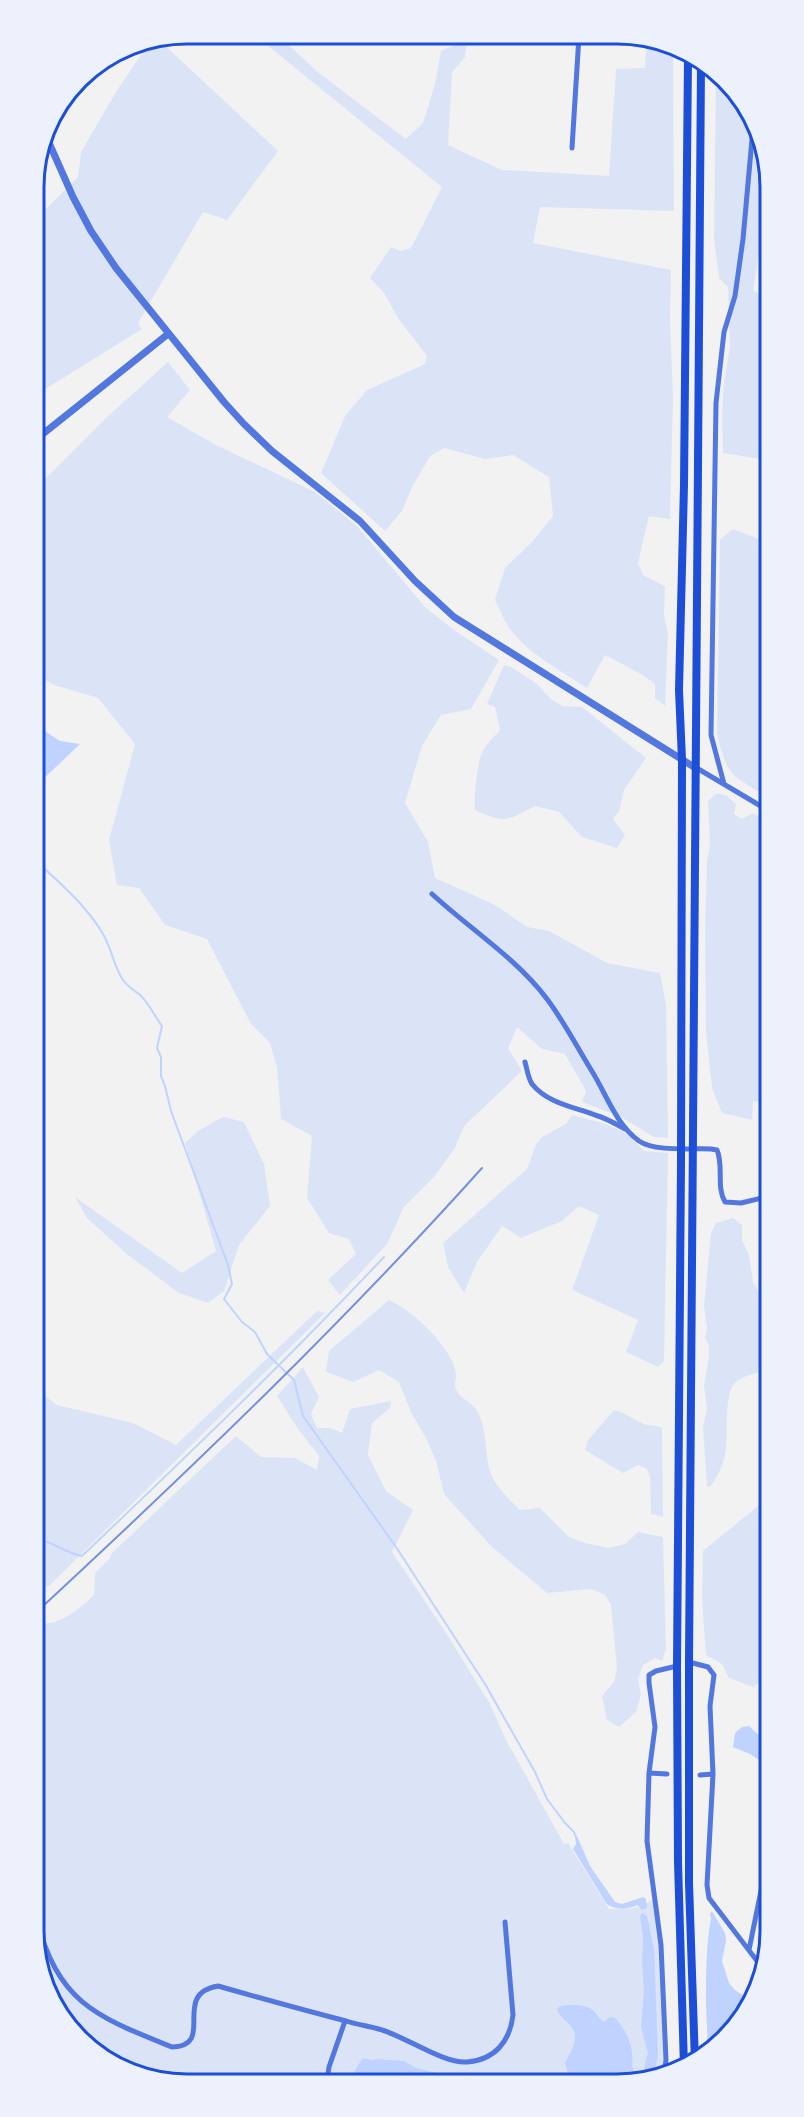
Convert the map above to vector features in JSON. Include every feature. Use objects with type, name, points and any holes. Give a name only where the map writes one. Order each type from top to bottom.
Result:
[{"type":"highway","points":[[684,2057],[678,1862],[677,1666],[682,760],[679,690],[684,485],[688,62]]},
{"type":"highway","points":[[695,2050],[689,1883],[689,1662],[700,70]]},
{"type":"street","points":[[572,148],[578,44]]},
{"type":"street","points":[[724,784],[711,735],[716,403],[724,332],[735,296],[743,239],[752,139]]},
{"type":"street","points":[[50,145],[91,231],[116,268],[224,402],[272,451],[360,521],[415,581],[454,617],[682,760],[760,806]]},
{"type":"street","points":[[44,433],[168,334]]},
{"type":"street","points":[[432,894],[519,968],[546,998],[573,1037],[621,1123],[637,1140],[652,1147],[717,1150],[720,1157],[722,1196],[725,1202],[741,1203],[760,1198]]},
{"type":"street","points":[[525,1062],[528,1076],[533,1084],[547,1096],[561,1104],[597,1115],[629,1131]]},
{"type":"street","points":[[689,1662],[708,1667],[714,1675],[710,1706],[713,1774],[707,1885],[709,1898],[757,1961]]},
{"type":"street","points":[[665,2065],[661,1945],[647,1841],[655,1727],[649,1675],[677,1666]]},
{"type":"street","points":[[650,1773],[667,1774]]},
{"type":"street","points":[[700,1775],[713,1774]]},
{"type":"street","points":[[749,1950],[760,1896]]},
{"type":"street","points":[[45,1945],[49,1959],[66,1986],[78,1999],[104,2017],[172,2047],[180,2046],[189,2040],[194,2030],[194,2003],[198,1994],[206,1988],[218,1986],[382,2030],[449,2060],[464,2063],[481,2060],[493,2054],[507,2040],[512,2029],[513,2015],[505,1922]]},
{"type":"street","points":[[328,2074],[345,2021]]},
{"type":"shaded area","points":[[266,44],[288,44],[319,73],[406,139],[423,123],[435,84],[441,51],[456,44],[467,44],[465,57],[452,72],[448,145],[502,170],[609,176],[616,69],[645,68],[646,46],[673,55],[674,211],[540,207],[533,243],[671,270],[673,396],[670,519],[649,516],[638,563],[643,575],[665,586],[664,616],[668,633],[665,706],[655,698],[655,684],[605,655],[587,688],[524,645],[504,620],[495,600],[505,568],[533,541],[553,516],[549,477],[513,455],[485,459],[444,448],[430,456],[412,487],[402,511],[385,531],[321,473],[345,416],[367,390],[425,364],[427,356],[398,318],[384,293],[370,278],[391,247],[400,251],[411,248],[442,187]]},
{"type":"shaded area","points":[[165,46],[278,151],[227,220],[203,212],[138,323],[142,329],[44,390],[44,211],[78,177],[81,152],[116,92],[144,50]]},
{"type":"shaded area","points":[[716,84],[731,100],[746,123],[758,159],[760,249],[753,291],[760,294],[760,459],[723,453],[724,382],[730,347],[728,287],[719,278],[714,238]]},
{"type":"shaded area","points":[[168,362],[190,390],[167,417],[214,444],[315,492],[357,526],[425,607],[454,630],[499,660],[471,709],[441,715],[422,746],[405,803],[428,842],[435,878],[495,905],[527,927],[549,931],[607,963],[660,973],[666,1004],[668,1138],[654,1137],[621,1117],[582,1102],[586,1091],[565,1054],[542,1049],[517,1027],[508,1048],[522,1071],[464,1126],[455,1148],[433,1178],[404,1207],[387,1244],[340,1295],[328,1280],[356,1254],[349,1239],[329,1233],[307,1198],[312,1136],[281,1119],[277,1067],[270,1043],[251,1024],[207,939],[165,925],[139,888],[117,885],[109,840],[135,744],[98,698],[54,685],[44,679],[44,480],[105,419]]},
{"type":"shaded area","points":[[733,529],[760,538],[760,793],[731,772],[717,734],[720,540]]},
{"type":"shaded area","points":[[504,665],[513,668],[537,684],[552,700],[563,706],[582,707],[646,758],[624,790],[619,811],[613,819],[625,835],[617,848],[582,837],[559,812],[535,806],[511,818],[500,819],[475,810],[475,790],[480,757],[500,730],[495,707],[487,704]]},
{"type":"shaded area","points":[[717,793],[727,796],[736,804],[734,814],[742,819],[753,813],[760,817],[760,1102],[753,1101],[752,1120],[722,1113],[712,1088],[706,1032],[705,931],[707,861],[710,846],[708,801]]},
{"type":"shaded area","points":[[572,1115],[602,1123],[626,1133],[644,1151],[668,1153],[664,1361],[658,1367],[626,1352],[638,1320],[572,1290],[599,1215],[579,1206],[562,1221],[521,1238],[502,1226],[477,1262],[464,1293],[448,1267],[443,1243],[527,1169],[536,1144],[542,1137],[566,1124]]},
{"type":"shaded area","points":[[223,1117],[244,1122],[264,1164],[270,1206],[239,1245],[224,1291],[208,1303],[179,1293],[128,1255],[87,1218],[75,1197],[182,1273],[216,1251],[185,1143],[198,1131]]},
{"type":"shaded area","points":[[733,1218],[742,1225],[742,1240],[749,1255],[753,1282],[760,1293],[760,1372],[742,1378],[732,1388],[728,1404],[725,1453],[721,1469],[710,1487],[707,1486],[703,1427],[707,1409],[704,1385],[709,1357],[709,1345],[705,1338],[707,1328],[704,1306],[711,1233],[716,1223]]},
{"type":"shaded area","points":[[389,1300],[420,1321],[448,1353],[456,1374],[457,1391],[475,1408],[480,1418],[493,1479],[520,1510],[540,1508],[569,1537],[609,1548],[625,1544],[638,1532],[663,1537],[666,1649],[662,1661],[655,1658],[643,1665],[638,1679],[641,1695],[636,1712],[619,1727],[607,1720],[602,1696],[614,1682],[617,1668],[611,1605],[605,1595],[591,1589],[547,1593],[492,1547],[444,1494],[436,1461],[411,1412],[399,1382],[379,1370],[353,1382],[326,1372],[329,1351]]},
{"type":"shaded area","points":[[317,1311],[325,1313],[49,1586],[44,1588],[44,1396],[57,1405],[133,1423],[176,1445]]},
{"type":"shaded area","points":[[303,1367],[319,1397],[311,1414],[317,1428],[330,1428],[342,1433],[350,1409],[391,1401],[390,1408],[372,1423],[368,1455],[386,1491],[413,1510],[392,1552],[490,1704],[506,1740],[564,1844],[568,1843],[609,1909],[635,1908],[655,1899],[661,1945],[664,2066],[645,2071],[617,2074],[187,2074],[159,2071],[123,2059],[100,2044],[73,2017],[58,1994],[46,1958],[44,1930],[44,1624],[63,1619],[94,1595],[95,1573],[110,1558],[111,1554],[236,1436],[261,1457],[295,1458],[317,1470],[319,1456],[277,1396]]},
{"type":"shaded area","points":[[614,1410],[647,1425],[662,1428],[663,1517],[651,1514],[650,1477],[647,1469],[638,1465],[623,1473],[585,1450],[588,1440]]},
{"type":"shaded area","points":[[760,1504],[760,1682],[753,1687],[729,1678],[722,1664],[706,1655],[702,1599],[703,1551]]},
{"type":"water","points":[[44,731],[60,741],[80,744],[44,778]]},
{"type":"water","points":[[749,1726],[760,1736],[760,1761],[733,1747],[735,1733],[742,1727]]},
{"type":"water","points":[[575,1836],[590,1866],[615,1902],[622,1904],[643,1897],[646,1899],[647,1908],[642,1910],[638,1905],[617,1908],[606,1903],[573,1849],[576,1844]]},
{"type":"water","points":[[712,1911],[725,1933],[726,1941],[722,1961],[729,1983],[744,1996],[725,2025],[707,2042],[707,1960]]},
{"type":"water","points":[[642,1913],[647,1916],[654,1949],[658,2054],[656,2068],[644,2071],[648,2054],[641,2026],[644,1991],[643,1938],[640,1916]]},
{"type":"water","points":[[577,2005],[590,2008],[604,2022],[610,2017],[615,2018],[624,2029],[630,2043],[636,2072],[617,2074],[568,2074],[565,2063],[574,2044],[575,2034],[557,2009],[560,2006]]},
{"type":"water","points":[[363,2058],[404,2061],[416,2068],[441,2074],[354,2074]]},
{"type":"waterway","points":[[44,868],[89,913],[106,940],[123,980],[143,998],[162,1026],[157,1048],[161,1057],[161,1076],[171,1111],[228,1265],[232,1284],[224,1299],[242,1322],[255,1332],[267,1354],[294,1380],[303,1416],[396,1547],[485,1684],[535,1772],[547,1799],[576,1837]]},
{"type":"waterway","points":[[44,1541],[82,1556],[273,1371],[384,1257]]},
{"type":"railway","points":[[44,1605],[267,1393],[376,1282],[482,1168]]}]
